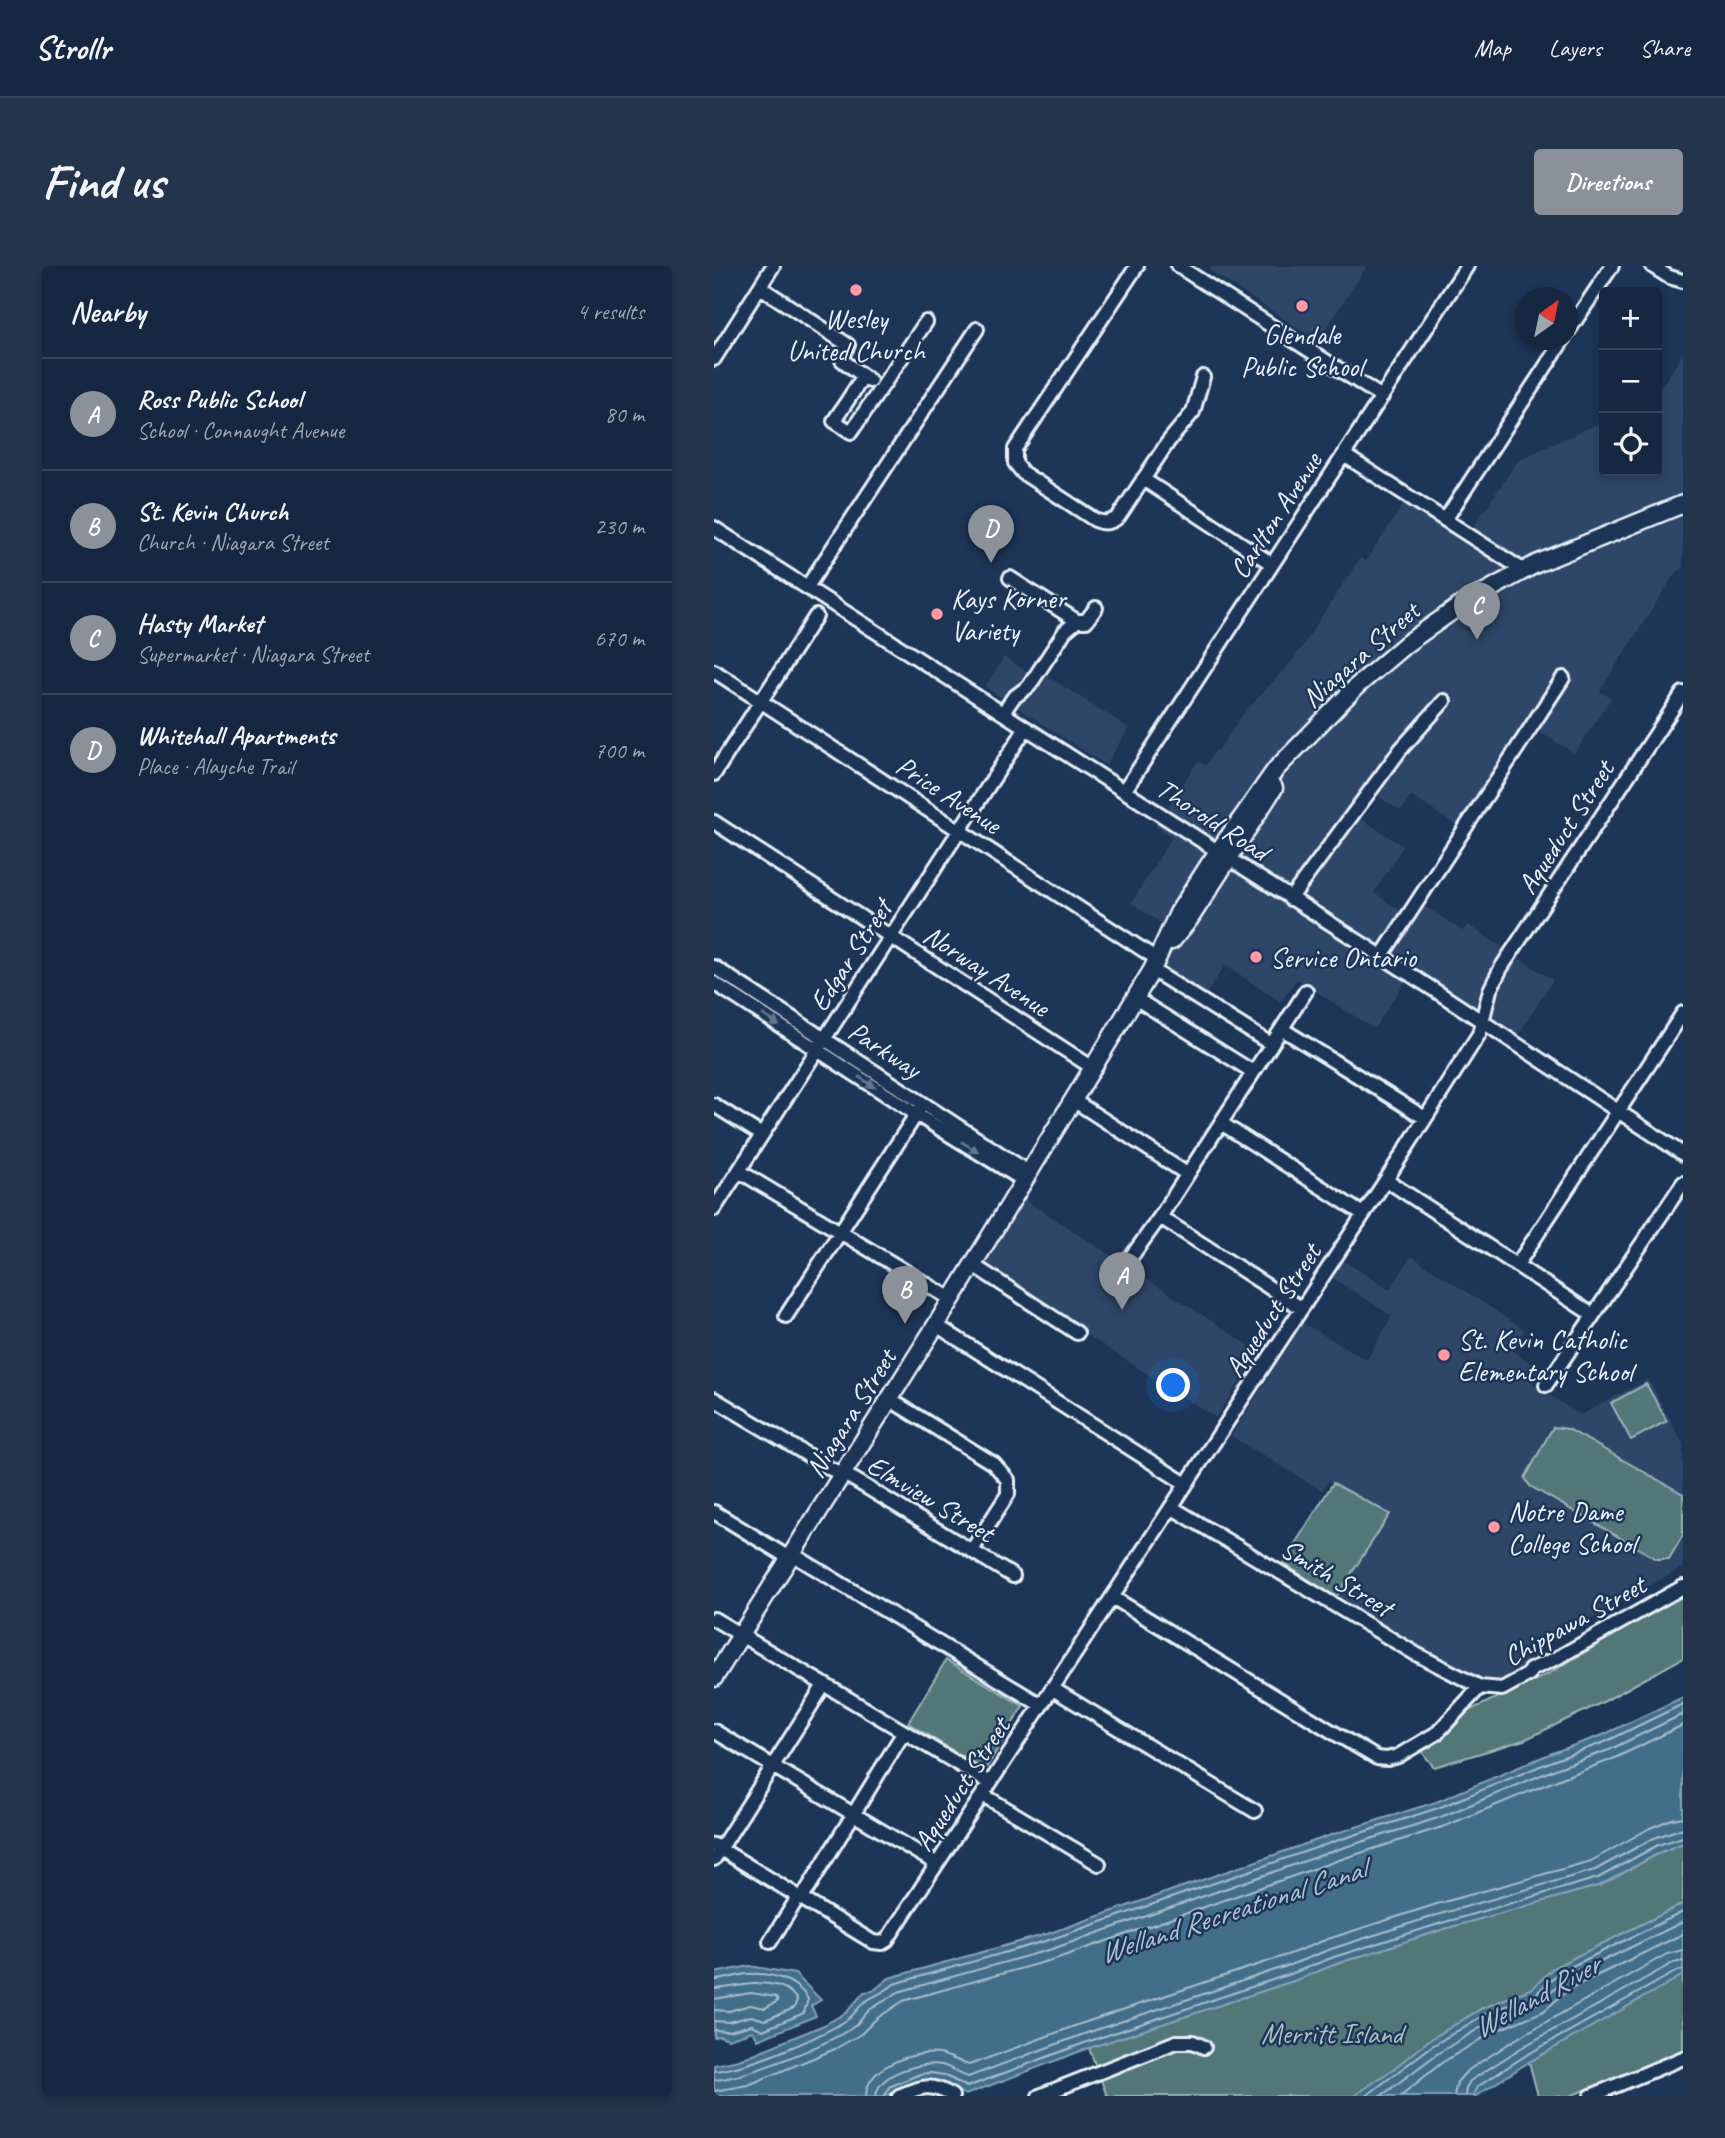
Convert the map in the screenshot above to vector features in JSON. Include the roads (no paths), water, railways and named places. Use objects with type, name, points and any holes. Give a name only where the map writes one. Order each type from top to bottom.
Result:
[{"type":"main road","name":"Niagara Street","points":[[714,1678],[936,1325],[1154,965],[1189,920],[1223,854],[1293,764],[1303,742],[1358,685],[1406,644],[1461,605],[1523,570],[1683,504]]},
{"type":"street","points":[[714,359],[773,266]]},
{"type":"street","points":[[1137,266],[1017,447],[1014,456],[1017,466],[1023,473],[1095,520],[1102,522],[1116,519],[1168,442],[1193,412],[1203,377]]},
{"type":"street","points":[[1178,266],[1382,397]]},
{"type":"street","name":"Carlton Avenue","points":[[1125,790],[1467,266]]},
{"type":"street","points":[[1578,317],[1612,266]]},
{"type":"street","points":[[1653,266],[1669,277],[1683,281]]},
{"type":"street","points":[[760,287],[848,345],[842,360],[880,388]]},
{"type":"street","points":[[863,377],[834,421],[851,432],[926,322]]},
{"type":"street","points":[[807,587],[976,329]]},
{"type":"street","points":[[1445,520],[1556,350]]},
{"type":"street","points":[[1344,455],[1523,570]]},
{"type":"street","points":[[1143,479],[1272,564]]},
{"type":"street","name":"Thorold Road","points":[[714,528],[1125,790],[1683,1154]]},
{"type":"street","points":[[1010,578],[1077,621],[1086,621],[1096,608]]},
{"type":"street","points":[[714,774],[816,616]]},
{"type":"street","points":[[1003,713],[1013,698],[1029,686],[1065,631],[1077,621]]},
{"type":"street","name":"Price Avenue","points":[[714,671],[960,831],[1271,1044]]},
{"type":"street","points":[[1381,957],[1563,678]]},
{"type":"street","name":"Aqueduct Street","points":[[800,1897],[873,1942],[882,1943],[889,1938],[1386,1180],[1479,1034],[1490,990],[1501,968],[1683,693]]},
{"type":"street","points":[[1290,899],[1401,749],[1444,701]]},
{"type":"street","name":"Edgar Street","points":[[714,1209],[1026,728]]},
{"type":"street","name":"Norway Avenue","points":[[714,822],[1093,1068]]},
{"type":"street","name":"Parkway","points":[[714,967],[724,984],[1026,1176]]},
{"type":"street","points":[[714,1000],[724,984]]},
{"type":"street","points":[[1126,1264],[1160,1217],[1306,992]]},
{"type":"street","points":[[1135,998],[1252,1072]]},
{"type":"street","points":[[1517,1265],[1683,1013]]},
{"type":"street","points":[[1282,1029],[1425,1118]]},
{"type":"street","points":[[1073,1100],[1187,1174]]},
{"type":"street","points":[[714,1105],[762,1135]]},
{"type":"street","points":[[786,1316],[920,1109]]},
{"type":"street","points":[[1221,1123],[1363,1214]]},
{"type":"street","points":[[739,1171],[951,1299]]},
{"type":"street","points":[[1386,1180],[1593,1315]]},
{"type":"street","points":[[1546,1385],[1683,1183]]},
{"type":"street","points":[[1160,1217],[1301,1308]]},
{"type":"street","points":[[973,1265],[1077,1332]]},
{"type":"street","points":[[936,1325],[1186,1484]]},
{"type":"street","name":"Elmview Street","points":[[714,1399],[1013,1576]]},
{"type":"street","points":[[889,1399],[994,1464],[1006,1478],[1009,1486],[1004,1500],[972,1550]]},
{"type":"street","name":"Smith Street","points":[[1171,1507],[1416,1654],[1479,1687]]},
{"type":"street","points":[[714,1512],[1041,1705]]},
{"type":"street","name":"Chippawa Street","points":[[1112,1597],[1372,1756],[1387,1759],[1398,1756],[1437,1733],[1479,1687],[1502,1689],[1529,1674],[1531,1670],[1683,1587]]},
{"type":"street","points":[[714,1619],[904,1732],[1099,1864]]},
{"type":"street","points":[[800,1897],[716,1851],[824,1685]]},
{"type":"street","points":[[1053,1689],[1255,1811]]},
{"type":"street","points":[[714,1731],[937,1864]]},
{"type":"street","points":[[770,1942],[904,1732]]},
{"type":"street","points":[[1039,2096],[1176,2042],[1193,2042],[1204,2047]]},
{"type":"street","points":[[1591,2096],[1683,2058]]},
{"type":"street","points":[[899,2096],[918,2088],[937,2087],[952,2096]]},
{"type":"water","name":"Welland Recreational Canal","points":[[1683,1697],[1683,1843],[1601,1885],[1444,1929],[1336,1964],[1296,1980],[1089,2048],[965,2095],[945,2083],[926,2080],[885,2096],[714,2096],[714,2065],[739,2060],[824,2025],[847,2012],[864,1992],[873,1991],[889,1978],[1047,1934],[1337,1833],[1436,1802],[1552,1753],[1603,1735]]},
{"type":"water","name":"Welland River","points":[[1683,1904],[1683,1975],[1529,2062],[1476,2096],[1354,2096],[1428,2041],[1481,2009],[1533,1988],[1553,1968]]},
{"type":"water","points":[[750,1966],[795,1974],[821,2000],[811,2006],[816,2016],[758,2040],[753,2031],[728,2039],[714,2037],[714,1973]]},
{"type":"place","name":"Wesley United Church","points":[[856,290]]},
{"type":"place","name":"Glendale Public School","points":[[1302,306]]},
{"type":"place","name":"Whitehall Apartments","points":[[991,563]]},
{"type":"place","name":"Kays Korner Variety","points":[[937,614]]},
{"type":"place","name":"Hasty Market","points":[[1477,640]]},
{"type":"place","name":"Service Ontario","points":[[1256,957]]},
{"type":"place","name":"Ross Public School","points":[[1122,1310]]},
{"type":"place","name":"St. Kevin Church","points":[[905,1324]]},
{"type":"place","name":"St. Kevin Catholic Elementary School","points":[[1444,1355]]},
{"type":"place","name":"Notre Dame College School","points":[[1494,1527]]},
{"type":"park label","name":"Merritt Island","points":[[1332,2033]]}]
